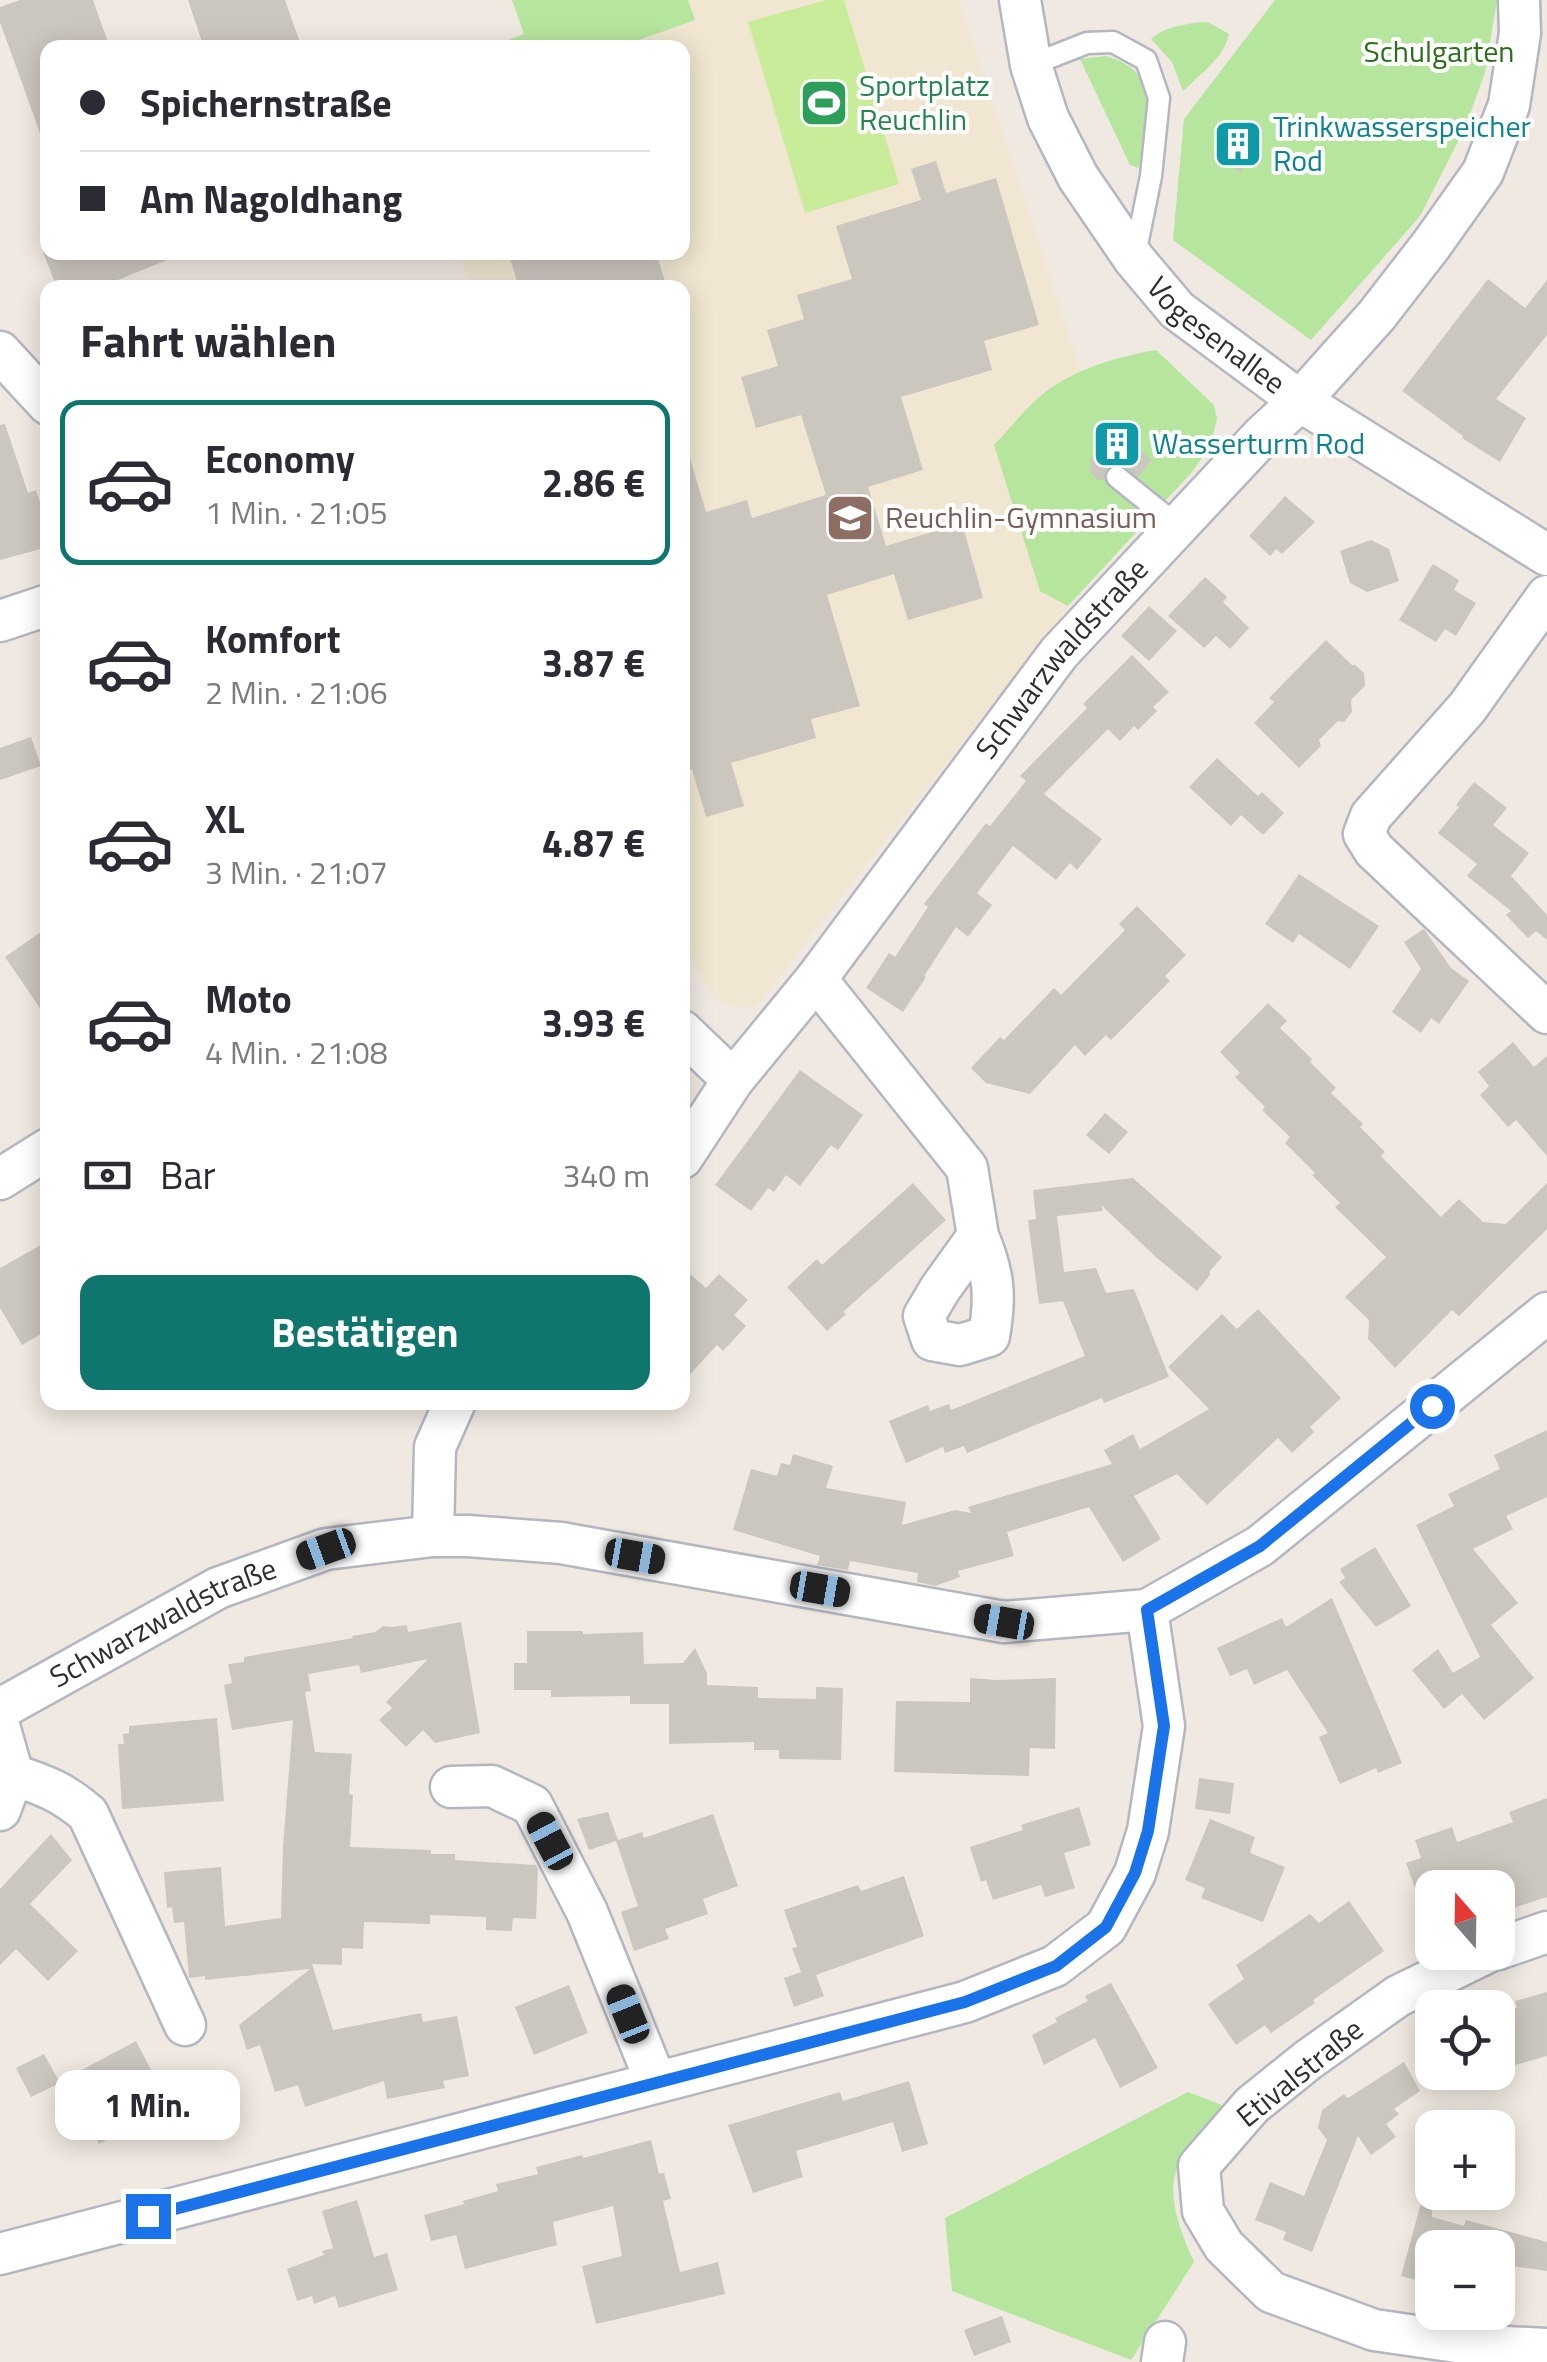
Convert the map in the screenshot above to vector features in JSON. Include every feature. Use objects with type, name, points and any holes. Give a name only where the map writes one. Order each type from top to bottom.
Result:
[{"type":"street","name":"Vogesenallee","points":[[1020,0],[1031,66],[1048,118],[1078,176],[1134,258],[1177,310],[1300,401],[1547,554]]},
{"type":"street","name":"Schwarzwaldstraße","points":[[690,1146],[733,1080],[816,979],[1059,653],[1262,436],[1300,401],[1388,301],[1432,244],[1483,172],[1509,105],[1520,33],[1519,0]]},
{"type":"street","points":[[0,352],[40,395]]},
{"type":"street","points":[[1547,596],[1466,708],[1371,816],[1364,834],[1374,850],[1547,1012]]},
{"type":"street","points":[[0,621],[40,608]]},
{"type":"street","points":[[816,979],[966,1168],[978,1236]]},
{"type":"street","points":[[690,1039],[733,1080]]},
{"type":"street","points":[[0,1179],[40,1154]]},
{"type":"street","points":[[0,2254],[965,2002],[1056,1966],[1106,1927],[1135,1873],[1148,1831],[1164,1726],[1147,1610],[1260,1546],[1547,1313]]},
{"type":"street","points":[[433,1536],[435,1447],[451,1410]]},
{"type":"street","name":"Schwarzwaldstraße","points":[[0,1709],[218,1588],[326,1549],[433,1536],[561,1543],[1004,1622],[1147,1610]]},
{"type":"street","points":[[0,1729],[6,1793],[47,1786],[70,1798],[88,1814],[184,2025]]},
{"type":"street","points":[[451,1787],[492,1786],[532,1805],[587,1912],[656,2082]]},
{"type":"street","points":[[1515,1943],[1547,1932]]},
{"type":"street","name":"Etivalstraße","points":[[1451,1970],[1398,1996],[1252,2105],[1199,2166],[1203,2210],[1224,2246],[1271,2292],[1374,2330],[1485,2346],[1547,2349]]},
{"type":"lane","points":[[1031,66],[1087,43],[1114,42],[1146,60],[1160,98],[1151,176],[1134,258]]},
{"type":"lane","points":[[1116,477],[1179,527]]},
{"type":"shaded area","name":"Reuchlin-Gymnasium","points":[[512,0],[959,0],[1081,372],[1043,393],[1040,591],[1068,606],[755,1008],[716,1000],[690,957],[690,280],[468,280],[461,260],[690,260],[690,40],[508,40],[524,34]]},
{"type":"green space","points":[[512,0],[688,0],[695,20],[639,40],[508,40],[524,34]]},
{"type":"green space","name":"Sportplatz Reuchlin","points":[[826,0],[844,0],[899,184],[805,213],[748,22]]},
{"type":"green space","name":"Schulgarten","points":[[1275,0],[1497,0],[1485,72],[1465,128],[1420,216],[1311,340],[1173,240],[1184,119]]},
{"type":"green space","points":[[1208,22],[1229,34],[1227,42],[1183,91],[1172,62],[1151,39],[1170,28]]},
{"type":"green space","points":[[1106,56],[1125,64],[1145,87],[1149,116],[1139,168],[1130,165],[1080,59]]},
{"type":"green space","points":[[1156,350],[1214,405],[1217,418],[1210,447],[1192,472],[1068,606],[1040,591],[994,445],[1057,384],[1098,365]]},
{"type":"green space","points":[[1188,2092],[1227,2107],[1197,2137],[1180,2162],[1173,2190],[1174,2205],[1194,2262],[1131,2360],[952,2291],[945,2218]]},
{"type":"building","points":[[20,0],[93,0],[107,40],[40,40],[40,133],[0,22],[0,7]]},
{"type":"building","points":[[188,0],[285,0],[299,40],[201,40]]},
{"type":"building","name":"Trinkwasserspeicher Rod","points":[[1234,121],[1261,138],[1240,172],[1212,154]]},
{"type":"building","points":[[936,161],[946,193],[996,178],[1039,325],[984,341],[992,370],[901,397],[923,470],[868,487],[886,546],[962,523],[983,598],[908,620],[894,574],[827,595],[860,706],[811,719],[816,738],[731,763],[744,806],[706,817],[690,769],[690,458],[706,512],[747,500],[752,518],[826,495],[801,415],[756,428],[741,377],[778,366],[767,330],[804,319],[797,295],[852,279],[836,226],[921,200],[911,169]]},
{"type":"building","points":[[46,260],[167,260],[118,280],[54,280]]},
{"type":"building","points":[[510,260],[658,260],[665,280],[517,280]]},
{"type":"building","points":[[1488,279],[1525,308],[1547,280],[1547,335],[1496,399],[1526,418],[1500,462],[1402,391]]},
{"type":"building","points":[[5,424],[28,493],[36,490],[40,502],[40,549],[0,560],[0,425]]},
{"type":"building","name":"Wasserturm Rod","points":[[1114,430],[1152,460],[1138,477],[1118,463],[1107,468],[1104,480],[1091,473],[1090,461]]},
{"type":"building","points":[[1285,496],[1315,522],[1282,554],[1276,549],[1270,556],[1249,536]]},
{"type":"building","points":[[1371,540],[1389,549],[1399,581],[1367,592],[1350,583],[1340,551]]},
{"type":"building","points":[[1433,564],[1459,580],[1454,590],[1476,603],[1456,636],[1445,629],[1436,642],[1399,620]]},
{"type":"building","points":[[1205,577],[1227,597],[1223,602],[1249,628],[1230,649],[1216,636],[1204,648],[1168,616]]},
{"type":"building","points":[[1149,606],[1177,631],[1149,661],[1121,636]]},
{"type":"building","points":[[1326,640],[1364,673],[1365,686],[1351,700],[1352,712],[1344,722],[1338,721],[1319,740],[1321,746],[1299,768],[1254,723],[1274,702],[1269,698]]},
{"type":"building","points":[[1132,655],[1169,692],[1153,707],[1157,711],[1120,741],[1108,729],[1044,794],[1102,839],[1077,870],[1070,863],[1056,880],[1013,846],[977,893],[992,905],[968,937],[956,927],[903,1012],[866,988],[889,953],[895,957],[928,907],[924,904],[986,823],[990,826],[1026,781],[1020,776]]},
{"type":"building","points":[[31,737],[40,766],[0,780],[0,748]]},
{"type":"building","points":[[1217,758],[1258,796],[1262,792],[1284,813],[1263,835],[1241,815],[1231,826],[1189,787]]},
{"type":"building","points":[[1474,782],[1507,808],[1493,825],[1529,853],[1511,876],[1547,915],[1547,940],[1536,931],[1528,938],[1506,915],[1511,911],[1467,876],[1477,864],[1438,833]]},
{"type":"building","points":[[1299,874],[1379,926],[1350,969],[1299,934],[1293,943],[1265,924]]},
{"type":"building","points":[[1137,906],[1186,955],[1165,976],[1170,981],[1111,1040],[1106,1035],[1085,1056],[1075,1045],[1030,1094],[986,1083],[971,1068],[1054,988],[1061,995],[1125,930],[1119,924]]},
{"type":"building","points":[[1424,929],[1451,968],[1469,981],[1439,1024],[1431,1018],[1421,1033],[1392,1012],[1421,969],[1404,942]]},
{"type":"building","points":[[40,933],[40,1008],[5,957]]},
{"type":"building","points":[[1268,1003],[1287,1021],[1280,1028],[1336,1088],[1331,1093],[1385,1152],[1381,1156],[1441,1217],[1459,1199],[1483,1222],[1506,1224],[1547,1183],[1547,1229],[1459,1316],[1452,1310],[1395,1368],[1368,1339],[1369,1320],[1345,1297],[1386,1257],[1335,1207],[1340,1203],[1285,1143],[1290,1137],[1262,1110],[1265,1107],[1235,1077],[1240,1073],[1220,1052]]},
{"type":"building","points":[[1513,1042],[1534,1067],[1547,1056],[1547,1156],[1516,1120],[1508,1127],[1480,1095],[1489,1086],[1478,1072]]},
{"type":"building","points":[[800,1070],[863,1115],[838,1150],[831,1145],[800,1186],[786,1175],[774,1192],[768,1188],[751,1211],[715,1185]]},
{"type":"building","points":[[1105,1113],[1128,1132],[1109,1154],[1086,1135]]},
{"type":"building","points":[[1133,1178],[1222,1257],[1210,1275],[1197,1291],[1101,1205],[1103,1211],[1057,1216],[1064,1272],[1096,1268],[1106,1293],[1134,1289],[1169,1377],[1104,1403],[1102,1398],[967,1453],[964,1446],[945,1453],[943,1447],[906,1463],[889,1421],[928,1405],[930,1411],[949,1404],[951,1410],[1085,1356],[1063,1301],[1039,1304],[1028,1220],[1036,1219],[1033,1190]]},
{"type":"building","points":[[913,1183],[946,1220],[827,1331],[787,1287],[817,1259],[822,1265]]},
{"type":"building","points":[[40,1246],[40,1335],[22,1345],[0,1308],[0,1268]]},
{"type":"building","points":[[690,1274],[706,1288],[719,1274],[748,1300],[734,1315],[746,1326],[723,1351],[717,1345],[690,1374]]},
{"type":"building","points":[[1258,1309],[1341,1398],[1310,1427],[1314,1432],[1292,1453],[1278,1438],[1207,1505],[1177,1474],[1134,1496],[1161,1539],[1123,1562],[1089,1507],[1007,1532],[1014,1556],[958,1571],[960,1577],[935,1586],[917,1582],[918,1573],[850,1561],[848,1570],[817,1565],[820,1556],[733,1530],[751,1469],[777,1476],[781,1463],[790,1465],[793,1454],[833,1466],[826,1488],[906,1502],[902,1525],[955,1510],[971,1513],[968,1507],[1112,1464],[1104,1450],[1133,1434],[1140,1449],[1209,1409],[1168,1367],[1222,1314],[1237,1329]]},
{"type":"building","points":[[1547,1430],[1547,1497],[1506,1516],[1513,1529],[1473,1549],[1518,1603],[1491,1625],[1534,1678],[1484,1720],[1462,1694],[1444,1709],[1412,1670],[1438,1649],[1453,1673],[1480,1657],[1416,1525],[1454,1506],[1448,1494],[1500,1469],[1494,1455]]},
{"type":"building","points":[[1375,1547],[1411,1606],[1376,1627],[1339,1582],[1345,1578],[1340,1569]]},
{"type":"building","points":[[1332,1598],[1402,1763],[1378,1773],[1376,1768],[1340,1784],[1319,1737],[1328,1733],[1287,1670],[1254,1685],[1247,1669],[1230,1676],[1217,1648],[1282,1618],[1286,1627]]},
{"type":"building","points":[[461,1622],[480,1733],[435,1743],[423,1730],[406,1747],[379,1720],[392,1708],[386,1702],[428,1659],[361,1673],[359,1665],[308,1674],[311,1691],[305,1692],[315,1752],[352,1754],[350,1847],[431,1850],[431,1854],[455,1854],[455,1860],[536,1865],[536,1919],[513,1918],[512,1931],[486,1930],[486,1917],[430,1915],[430,1924],[364,1922],[363,1949],[342,1948],[342,1965],[312,1964],[333,2030],[421,2013],[423,2022],[457,2016],[469,2076],[443,2081],[445,2088],[387,2099],[384,2081],[305,2107],[298,2085],[275,2092],[260,2045],[247,2050],[239,2025],[310,1969],[205,1980],[205,1976],[189,1978],[184,1922],[174,1923],[172,1907],[167,1908],[164,1872],[221,1867],[225,1926],[281,1918],[293,1720],[232,1730],[224,1685],[232,1683],[228,1664],[244,1662],[244,1657],[353,1638],[383,1626],[407,1625],[408,1632]]},
{"type":"building","points":[[527,1631],[643,1632],[644,1664],[683,1663],[695,1648],[707,1673],[707,1685],[758,1687],[758,1698],[816,1699],[816,1687],[843,1688],[841,1760],[779,1759],[779,1750],[754,1750],[754,1742],[669,1744],[669,1704],[630,1704],[630,1696],[551,1697],[551,1690],[514,1690],[514,1663],[527,1663]]},
{"type":"building","points":[[970,1678],[1056,1678],[1055,1749],[1030,1748],[1029,1776],[894,1772],[896,1701],[970,1702]]},
{"type":"building","points":[[217,1718],[224,1801],[122,1809],[118,1744],[124,1744],[123,1734],[129,1733],[129,1726]]},
{"type":"building","points":[[1199,1778],[1234,1783],[1230,1814],[1195,1809]]},
{"type":"building","points":[[1547,1798],[1547,1897],[1515,1907],[1515,1870],[1415,1870],[1415,1888],[1406,1863],[1421,1858],[1415,1840],[1452,1827],[1457,1842],[1513,1822],[1509,1812]]},
{"type":"building","points":[[1079,1807],[1091,1845],[1064,1853],[1075,1888],[1045,1897],[1041,1885],[993,1900],[986,1880],[981,1882],[970,1847],[1023,1830],[1021,1825]]},
{"type":"building","points":[[608,1812],[618,1840],[642,1832],[644,1838],[713,1814],[738,1886],[703,1899],[708,1914],[665,1929],[669,1939],[634,1951],[621,1912],[638,1906],[616,1841],[589,1850],[577,1819]]},
{"type":"building","points":[[1210,1819],[1255,1837],[1250,1853],[1285,1867],[1263,1922],[1201,1898],[1205,1888],[1185,1880]]},
{"type":"building","points":[[51,1834],[72,1860],[30,1904],[78,1951],[48,1981],[16,1949],[0,1965],[0,1889]]},
{"type":"building","points":[[904,1876],[924,1936],[816,1975],[824,1996],[794,2007],[784,1978],[801,1972],[784,1910],[858,1885],[861,1891]]},
{"type":"building","points":[[1349,1901],[1384,1951],[1271,2033],[1265,2025],[1236,2045],[1208,2004],[1244,1979],[1236,1965],[1310,1914],[1319,1923]]},
{"type":"building","points":[[1111,1983],[1158,2068],[1120,2088],[1095,2038],[1044,2065],[1032,2035],[1088,2001],[1085,1996]]},
{"type":"building","points":[[569,1985],[588,2033],[534,2055],[515,2007]]},
{"type":"building","points":[[1547,1992],[1547,2056],[1515,2065],[1517,2008],[1515,2001]]},
{"type":"building","points":[[136,2041],[161,2089],[138,2102],[147,2119],[99,2144],[65,2079]]},
{"type":"building","points":[[44,2054],[60,2083],[31,2097],[16,2068]]},
{"type":"building","points":[[1404,2062],[1415,2090],[1420,2091],[1394,2109],[1399,2114],[1386,2124],[1396,2137],[1371,2155],[1358,2136],[1312,2252],[1283,2240],[1286,2232],[1255,2220],[1270,2182],[1304,2196],[1327,2140],[1318,2128],[1322,2110],[1344,2094],[1348,2098]]},
{"type":"building","points":[[909,2081],[928,2144],[902,2152],[893,2122],[796,2151],[803,2177],[753,2193],[728,2125],[840,2092],[843,2101]]},
{"type":"building","points":[[651,2140],[659,2174],[664,2173],[671,2199],[663,2201],[680,2272],[718,2262],[725,2294],[596,2324],[582,2266],[622,2256],[613,2206],[553,2222],[557,2245],[465,2269],[456,2235],[431,2241],[424,2215],[498,2191],[496,2184],[538,2174],[536,2167]]},
{"type":"building","points":[[357,2200],[374,2257],[387,2253],[398,2290],[339,2308],[335,2296],[314,2304],[312,2296],[297,2301],[287,2269],[333,2248],[322,2211]]},
{"type":"building","points":[[1419,2210],[1432,2210],[1432,2217],[1464,2226],[1466,2220],[1503,2230],[1415,2230],[1415,2280],[1401,2276]]},
{"type":"building","points":[[1515,2233],[1547,2242],[1547,2271],[1515,2266]]},
{"type":"building","points":[[1002,2316],[1011,2342],[974,2356],[964,2330]]},
{"type":"place","name":"Sportplatz Reuchlin","points":[[824,103]]},
{"type":"place","name":"Trinkwasserspeicher Rod","points":[[1238,144]]},
{"type":"place","name":"Wasserturm Rod","points":[[1117,444]]},
{"type":"place","name":"Reuchlin-Gymnasium","points":[[850,518]]},
{"type":"route","points":[[148,2216],[965,2002],[1056,1966],[1106,1927],[1135,1873],[1148,1831],[1164,1726],[1147,1610],[1260,1546],[1432,1406]]}]
